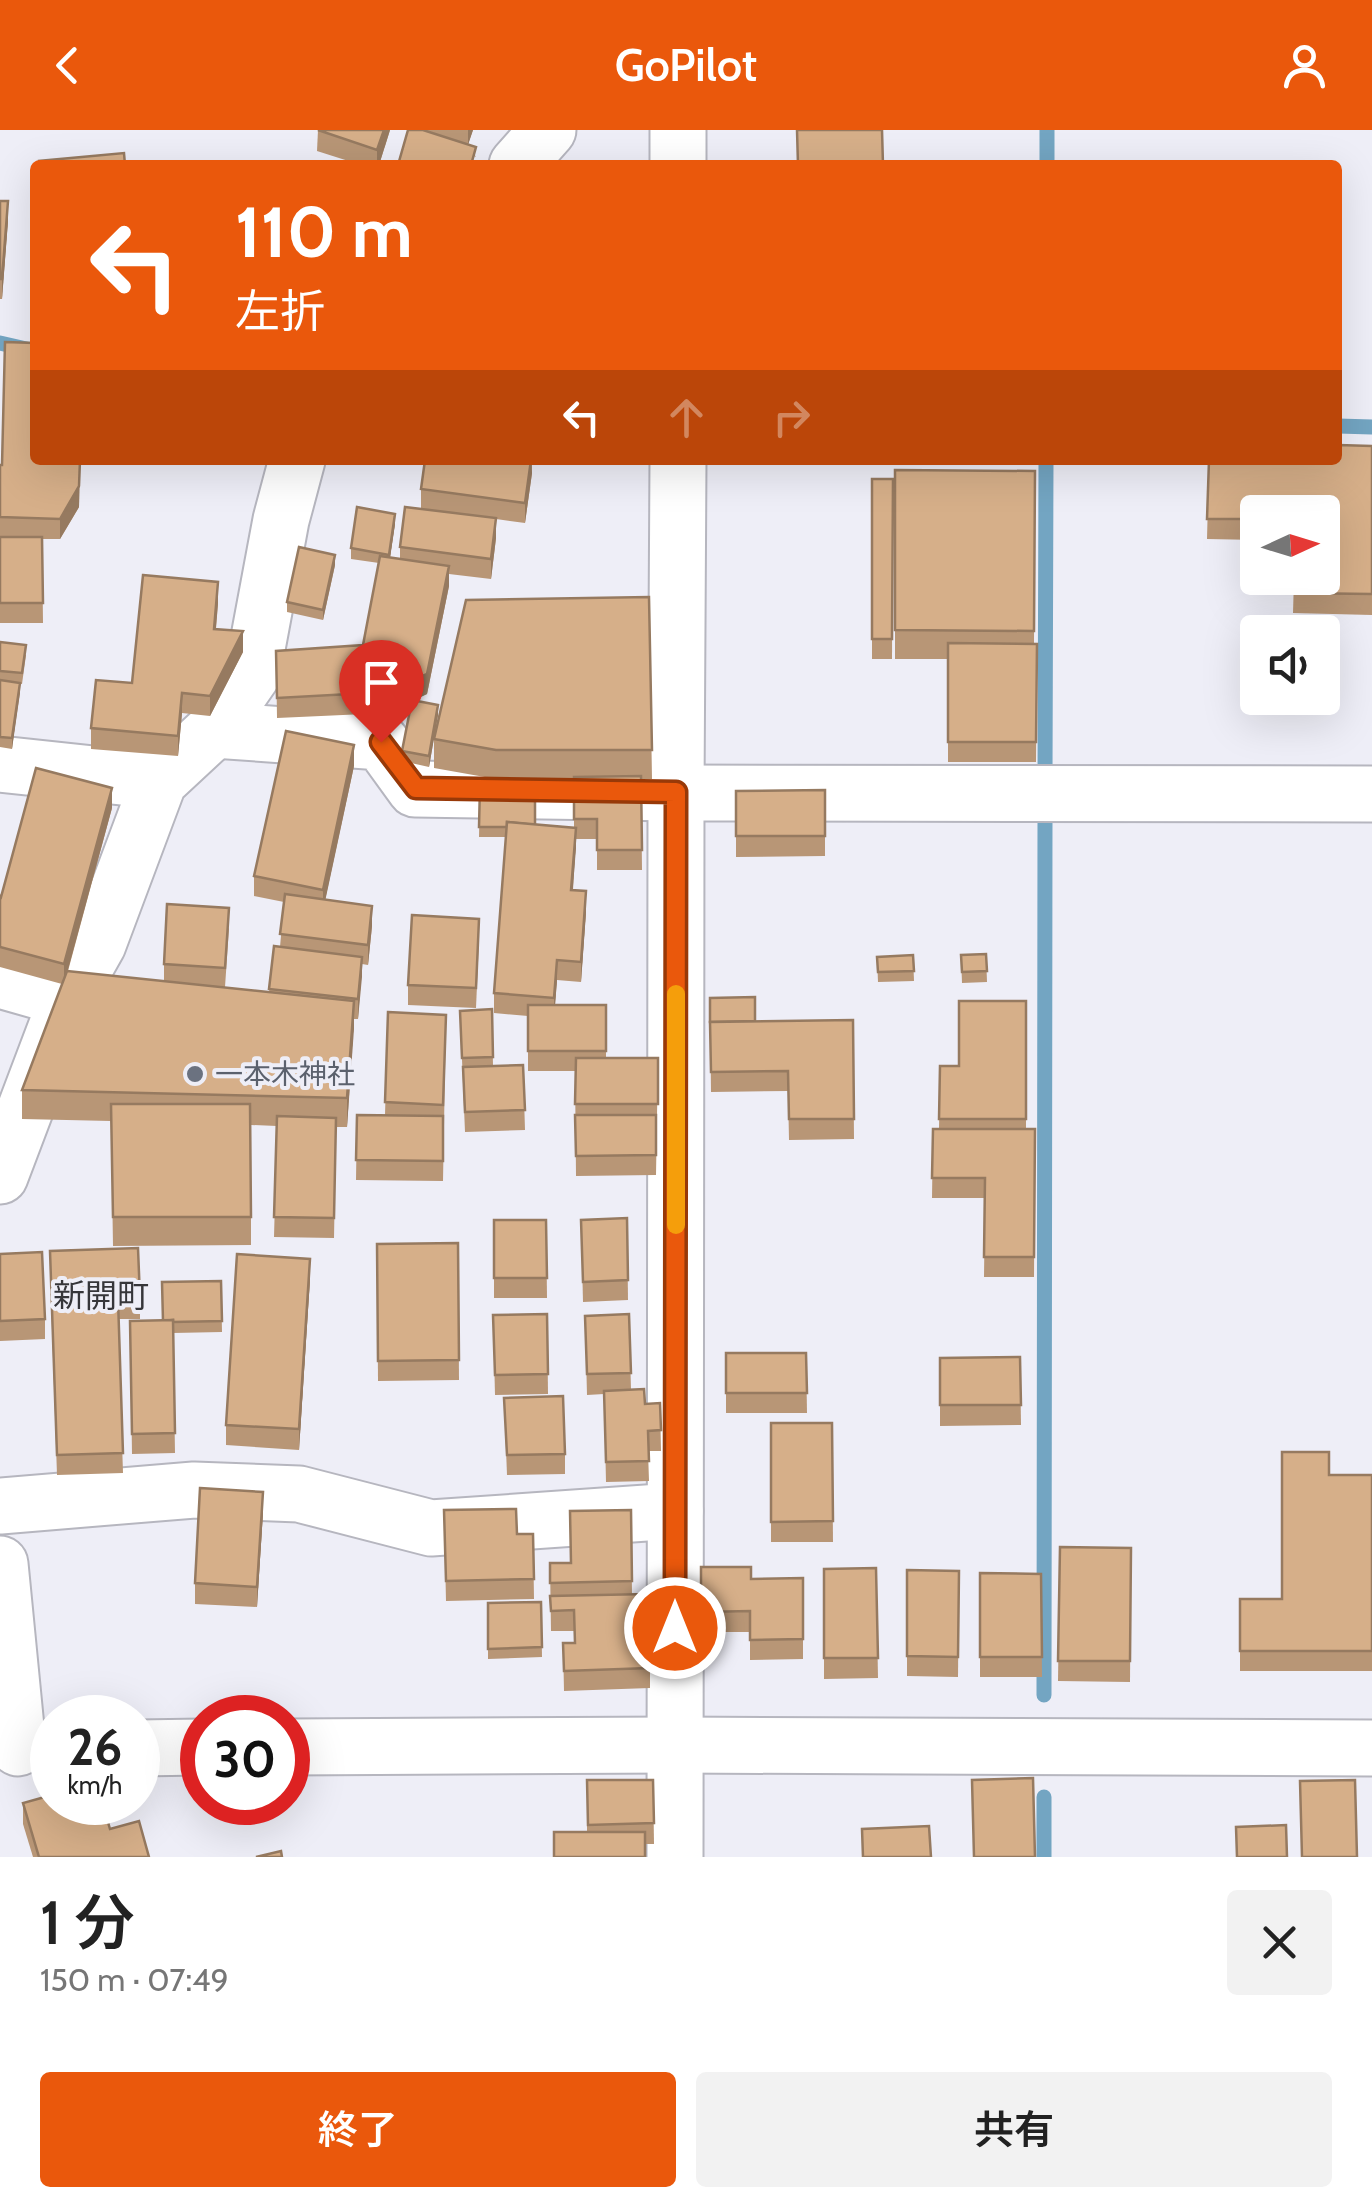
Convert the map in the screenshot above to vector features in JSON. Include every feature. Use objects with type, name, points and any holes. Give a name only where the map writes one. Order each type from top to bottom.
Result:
[{"type":"street","points":[[521,160],[548,130]]},
{"type":"street","points":[[678,130],[678,160]]},
{"type":"street","points":[[0,1176],[66,1000],[98,944],[159,781],[214,730],[252,676],[281,520],[296,465]]},
{"type":"street","points":[[675,1857],[678,465]]},
{"type":"street","points":[[214,730],[381,742],[416,788],[1372,794]]},
{"type":"street","points":[[0,764],[159,781]]},
{"type":"street","points":[[0,980],[66,1000]]},
{"type":"street","points":[[0,1506],[194,1490],[298,1494],[431,1528],[675,1511]]},
{"type":"street","points":[[0,1564],[24,1749]]},
{"type":"street","points":[[310,1747],[1372,1748]]},
{"type":"building","points":[[318,130],[384,130],[377,150]]},
{"type":"building","points":[[408,130],[423,130],[476,147],[472,160],[399,160]]},
{"type":"building","points":[[797,130],[882,130],[883,160],[798,160]]},
{"type":"building","points":[[124,153],[125,160],[50,160]]},
{"type":"building","points":[[0,201],[8,201],[2,279],[0,279]]},
{"type":"building","points":[[5,342],[30,343],[30,465],[80,465],[79,486],[60,519],[0,517]]},
{"type":"building","points":[[1342,445],[1372,446],[1372,594],[1340,594],[1340,495],[1240,495],[1240,519],[1207,519],[1209,465],[1342,465]]},
{"type":"building","points":[[424,465],[530,465],[525,503],[421,489]]},
{"type":"building","points":[[895,470],[1035,471],[1034,631],[895,630]]},
{"type":"building","points":[[872,479],[893,479],[892,639],[872,639]]},
{"type":"building","points":[[357,507],[395,514],[389,555],[351,548]]},
{"type":"building","points":[[405,507],[496,518],[491,559],[400,547]]},
{"type":"building","points":[[0,537],[42,537],[43,603],[0,603]]},
{"type":"building","points":[[299,547],[335,555],[323,610],[287,602]]},
{"type":"building","points":[[380,556],[449,566],[427,674],[387,692],[277,698],[276,651],[363,645]]},
{"type":"building","points":[[143,575],[218,582],[214,629],[243,631],[210,696],[182,693],[178,736],[91,728],[96,680],[132,683]]},
{"type":"building","points":[[649,597],[652,750],[496,750],[434,739],[466,600]]},
{"type":"building","points":[[0,642],[26,645],[22,673],[0,671]]},
{"type":"building","points":[[948,643],[1037,644],[1036,742],[948,742]]},
{"type":"building","points":[[0,680],[20,683],[12,738],[0,737]]},
{"type":"building","points":[[412,700],[438,705],[429,756],[402,751]]},
{"type":"building","points":[[286,731],[354,745],[323,890],[254,876]]},
{"type":"building","points":[[36,768],[112,788],[64,964],[0,947],[0,896]]},
{"type":"building","points":[[641,776],[642,850],[597,850],[597,819],[574,819],[574,777]]},
{"type":"building","points":[[480,786],[535,786],[535,825],[507,822],[507,827],[479,827]]},
{"type":"building","points":[[825,790],[825,836],[736,836],[736,791]]},
{"type":"building","points":[[507,822],[576,828],[571,890],[586,891],[581,962],[557,960],[554,998],[494,993]]},
{"type":"building","points":[[285,894],[372,906],[368,945],[280,934]]},
{"type":"building","points":[[167,904],[229,908],[225,968],[164,964]]},
{"type":"building","points":[[412,915],[479,919],[476,988],[408,985]]},
{"type":"building","points":[[274,946],[362,957],[358,999],[269,989]]},
{"type":"building","points":[[986,954],[987,971],[962,972],[961,955]]},
{"type":"building","points":[[913,955],[914,971],[878,972],[877,957]]},
{"type":"building","name":"一本木神社","points":[[67,971],[354,1001],[347,1098],[22,1090]]},
{"type":"building","points":[[755,997],[755,1021],[710,1022],[710,998]]},
{"type":"building","points":[[959,1001],[1026,1001],[1026,1119],[939,1119],[940,1066],[959,1066]]},
{"type":"building","points":[[528,1005],[606,1005],[606,1051],[528,1051]]},
{"type":"building","points":[[492,1009],[493,1057],[462,1058],[460,1011]]},
{"type":"building","points":[[388,1012],[446,1015],[443,1105],[385,1102]]},
{"type":"building","points":[[853,1020],[854,1119],[789,1119],[788,1071],[711,1072],[710,1022]]},
{"type":"building","points":[[576,1058],[658,1058],[658,1104],[575,1104]]},
{"type":"building","points":[[523,1065],[525,1110],[465,1112],[463,1067]]},
{"type":"building","points":[[111,1104],[250,1104],[251,1217],[113,1217]]},
{"type":"building","points":[[357,1115],[443,1116],[443,1161],[356,1160]]},
{"type":"building","points":[[575,1115],[656,1115],[656,1155],[576,1156]]},
{"type":"building","points":[[277,1116],[336,1118],[334,1218],[274,1217]]},
{"type":"building","points":[[933,1129],[1035,1129],[1034,1257],[984,1257],[985,1178],[932,1178]]},
{"type":"building","points":[[627,1218],[628,1280],[583,1282],[581,1220]]},
{"type":"building","points":[[494,1220],[546,1220],[547,1278],[494,1278]]},
{"type":"building","points":[[458,1243],[459,1360],[378,1361],[377,1244]]},
{"type":"building","points":[[138,1248],[140,1298],[118,1299],[123,1453],[57,1455],[50,1251]]},
{"type":"building","points":[[42,1252],[45,1319],[0,1321],[0,1254]]},
{"type":"building","points":[[237,1254],[310,1259],[299,1429],[226,1425]]},
{"type":"building","points":[[221,1281],[222,1321],[163,1321],[162,1282]]},
{"type":"building","points":[[547,1314],[548,1374],[495,1375],[493,1315]]},
{"type":"building","points":[[629,1314],[631,1373],[587,1374],[585,1316]]},
{"type":"building","points":[[173,1320],[175,1433],[132,1434],[130,1321]]},
{"type":"building","points":[[726,1353],[806,1353],[807,1393],[726,1393]]},
{"type":"building","points":[[1020,1357],[1021,1405],[940,1405],[940,1358]]},
{"type":"building","points":[[644,1389],[645,1404],[660,1403],[661,1430],[648,1431],[649,1461],[606,1462],[604,1391]]},
{"type":"building","points":[[563,1396],[565,1454],[507,1455],[504,1398]]},
{"type":"building","points":[[771,1423],[832,1423],[833,1521],[771,1522]]},
{"type":"building","points":[[1282,1452],[1329,1452],[1329,1475],[1372,1475],[1372,1651],[1240,1651],[1240,1599],[1282,1599]]},
{"type":"building","points":[[200,1488],[263,1492],[257,1587],[195,1583]]},
{"type":"building","points":[[516,1509],[517,1534],[533,1534],[534,1579],[446,1581],[444,1510]]},
{"type":"building","points":[[631,1510],[632,1581],[550,1583],[550,1563],[571,1563],[570,1511]]},
{"type":"building","points":[[1060,1547],[1131,1548],[1130,1661],[1058,1661]]},
{"type":"building","points":[[701,1567],[751,1567],[751,1579],[803,1578],[803,1639],[750,1640],[750,1611],[701,1612]]},
{"type":"building","points":[[876,1568],[878,1658],[824,1658],[824,1569]]},
{"type":"building","points":[[907,1570],[959,1571],[958,1657],[907,1656]]},
{"type":"building","points":[[980,1573],[1041,1574],[1042,1657],[980,1657]]},
{"type":"building","points":[[647,1594],[650,1668],[564,1671],[563,1643],[575,1643],[574,1610],[551,1611],[550,1596]]},
{"type":"building","points":[[541,1602],[542,1647],[488,1649],[488,1603]]},
{"type":"building","points":[[1033,1778],[1035,1857],[974,1857],[972,1780]]},
{"type":"building","points":[[587,1780],[653,1780],[654,1823],[588,1825]]},
{"type":"building","points":[[1355,1780],[1357,1857],[1302,1857],[1300,1781]]},
{"type":"building","points":[[30,1801],[30,1825],[109,1825],[110,1829],[140,1825],[149,1857],[39,1857],[23,1803]]},
{"type":"building","points":[[1286,1825],[1287,1857],[1237,1857],[1236,1827]]},
{"type":"building","points":[[929,1826],[931,1857],[863,1857],[862,1829]]},
{"type":"building","points":[[554,1832],[645,1832],[645,1857],[554,1857]]},
{"type":"building","points":[[281,1851],[282,1857],[256,1857]]},
{"type":"waterway","points":[[1047,130],[1047,160]]},
{"type":"waterway","points":[[0,343],[30,350]]},
{"type":"waterway","points":[[1342,426],[1372,427]]},
{"type":"waterway","points":[[1045,778],[1046,465]]},
{"type":"waterway","points":[[1044,1695],[1045,811]]},
{"type":"waterway","points":[[1044,1797],[1044,1857]]},
{"type":"slow traffic","points":[[676,994],[676,1225]]},
{"type":"place","name":"一本木神社","points":[[195,1074]]},
{"type":"district","name":"新開町","points":[[101,1296]]},
{"type":"route","points":[[381,742],[416,788],[676,792],[675,1628]]}]
